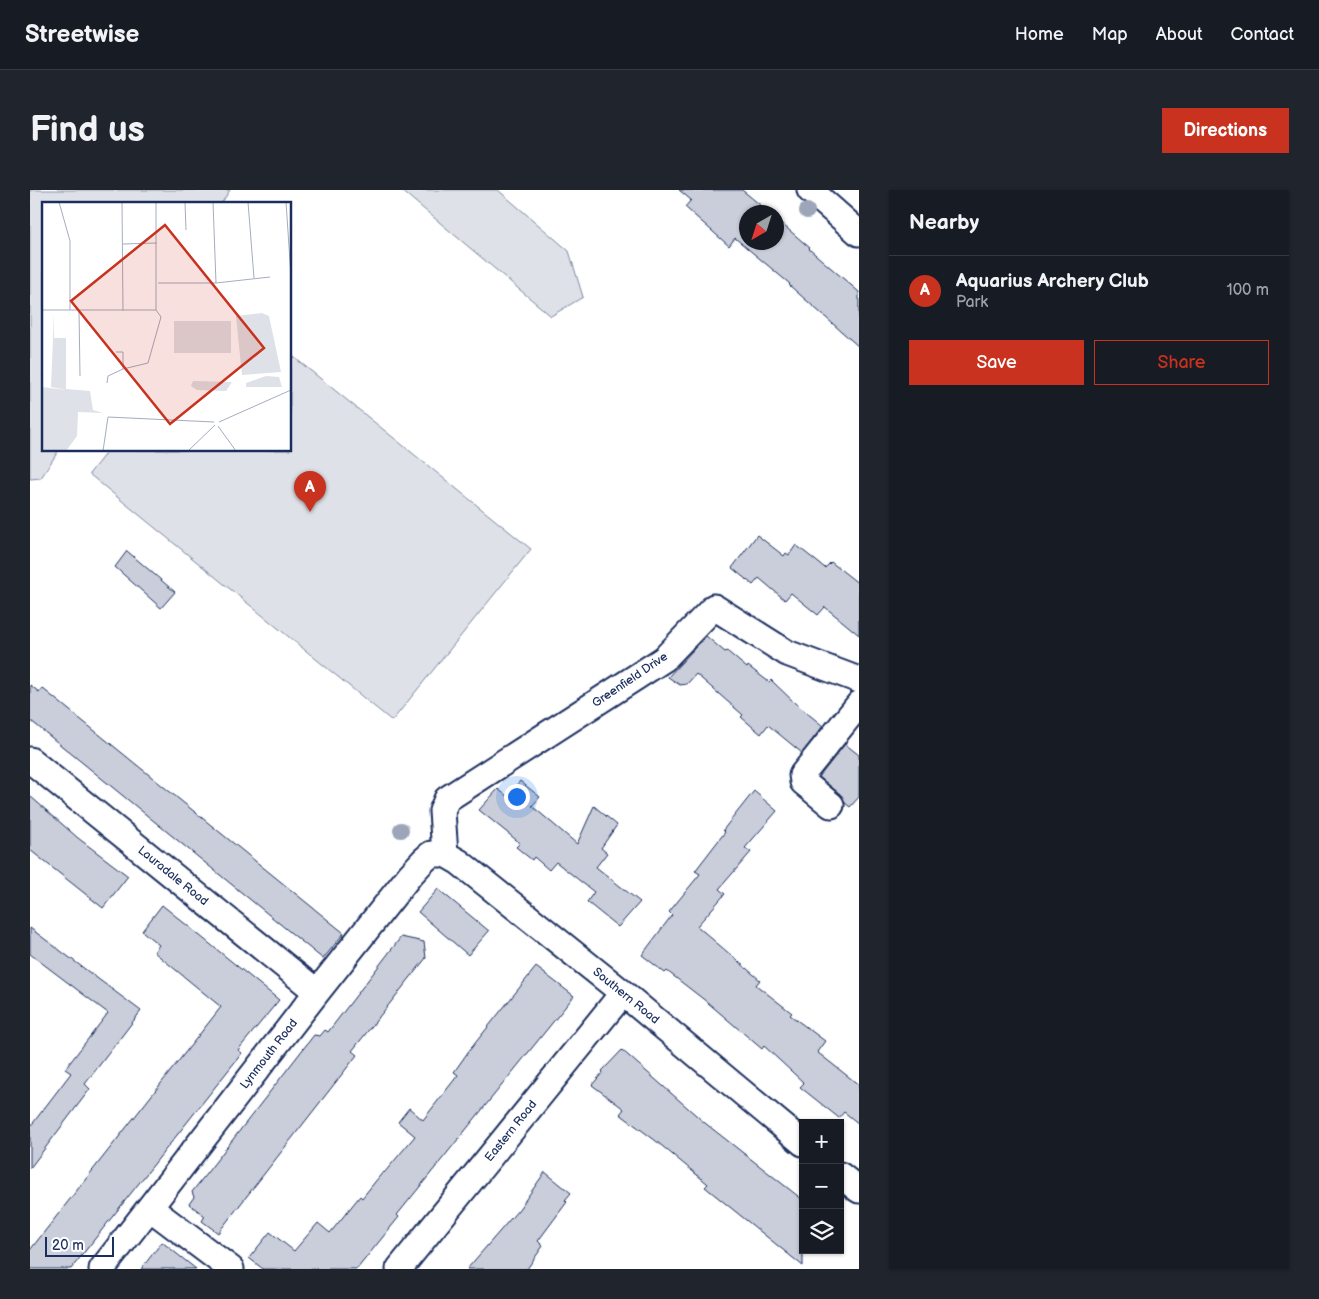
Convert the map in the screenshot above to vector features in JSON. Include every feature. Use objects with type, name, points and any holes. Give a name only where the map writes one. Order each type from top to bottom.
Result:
[{"type":"street","points":[[810,190],[859,233]]},
{"type":"street","name":"Greenfield Drive","points":[[445,854],[442,811],[447,800],[664,659],[714,607],[787,653],[859,680]]},
{"type":"street","points":[[831,805],[803,782],[802,775],[859,704]]},
{"type":"street","name":"Lauradale Road","points":[[30,760],[317,992]]},
{"type":"street","name":"Lynmouth Road","points":[[102,1269],[317,992],[423,860],[431,854],[445,854]]},
{"type":"street","name":"Southern Road","points":[[445,854],[459,862],[623,993],[799,1140]]},
{"type":"street","name":"Eastern Road","points":[[399,1269],[623,993]]},
{"type":"street","points":[[150,1208],[231,1269]]},
{"type":"shaded area","points":[[30,190],[230,190],[222,202],[42,202],[42,451],[58,451],[41,478],[30,479]]},
{"type":"shaded area","points":[[401,190],[498,190],[569,251],[583,297],[551,316]]},
{"type":"shaded area","points":[[291,355],[531,549],[392,721],[89,474],[107,451],[291,451]]},
{"type":"building","points":[[679,190],[742,190],[760,205],[739,205],[739,241],[735,238],[729,246],[685,207],[691,200]]},
{"type":"building","points":[[784,226],[859,292],[859,347],[789,285],[749,250],[784,250]]},
{"type":"building","points":[[757,535],[784,556],[786,553],[789,555],[796,545],[825,568],[831,562],[859,584],[859,635],[825,607],[818,615],[791,593],[785,600],[759,578],[753,585],[732,568]]},
{"type":"building","points":[[127,551],[175,592],[161,608],[115,567]]},
{"type":"building","points":[[706,636],[747,668],[748,666],[769,682],[771,680],[823,726],[802,753],[768,725],[761,734],[741,717],[743,715],[696,674],[687,684],[680,685],[668,677]]},
{"type":"building","points":[[30,685],[39,692],[42,688],[344,933],[323,959],[30,720]]},
{"type":"building","points":[[845,744],[859,755],[859,797],[850,807],[845,803],[840,794],[819,777]]},
{"type":"building","points":[[520,781],[540,797],[532,806],[577,844],[594,806],[617,825],[601,848],[607,853],[596,867],[640,902],[618,927],[587,902],[594,892],[556,862],[549,870],[534,857],[532,860],[516,847],[520,843],[479,810],[498,789],[507,796]]},
{"type":"building","points":[[754,791],[777,811],[745,848],[751,852],[719,889],[725,894],[697,926],[760,980],[756,985],[792,1013],[790,1015],[825,1041],[817,1052],[859,1085],[859,1124],[844,1112],[839,1118],[800,1087],[804,1083],[764,1046],[762,1049],[707,1002],[667,971],[665,973],[642,955],[672,915],[669,912],[700,874],[695,871],[725,832],[723,830]]},
{"type":"building","points":[[30,796],[78,838],[128,876],[103,908],[30,850]]},
{"type":"building","points":[[438,889],[489,931],[468,955],[418,912]]},
{"type":"building","points":[[162,905],[279,1000],[238,1050],[242,1053],[71,1269],[30,1269],[30,1250],[221,1007],[154,952],[159,945],[142,931]]},
{"type":"building","points":[[30,928],[141,1011],[85,1084],[90,1089],[30,1168],[30,1127],[71,1073],[65,1069],[108,1013],[30,954]]},
{"type":"building","points":[[401,937],[424,942],[426,958],[352,1051],[357,1055],[218,1233],[202,1221],[205,1216],[189,1204],[194,1197],[192,1192],[314,1035],[320,1036],[325,1030],[328,1032]]},
{"type":"building","points":[[536,967],[574,996],[397,1215],[399,1217],[357,1269],[263,1269],[249,1258],[270,1232],[294,1251],[318,1223],[330,1233],[360,1196],[362,1198],[415,1136],[398,1122],[409,1108],[423,1120],[458,1075],[454,1072],[468,1052]]},
{"type":"building","points":[[622,1050],[705,1123],[799,1197],[799,1254],[803,1254],[803,1266],[705,1187],[708,1184],[620,1114],[624,1109],[592,1085],[602,1071]]},
{"type":"building","points":[[545,1172],[571,1193],[565,1200],[567,1202],[538,1241],[543,1246],[527,1269],[467,1269],[519,1209]]},
{"type":"building","points":[[162,1242],[196,1269],[141,1269]]},
{"type":"place","name":"Aquarius Archery Club","points":[[310,512]]}]
